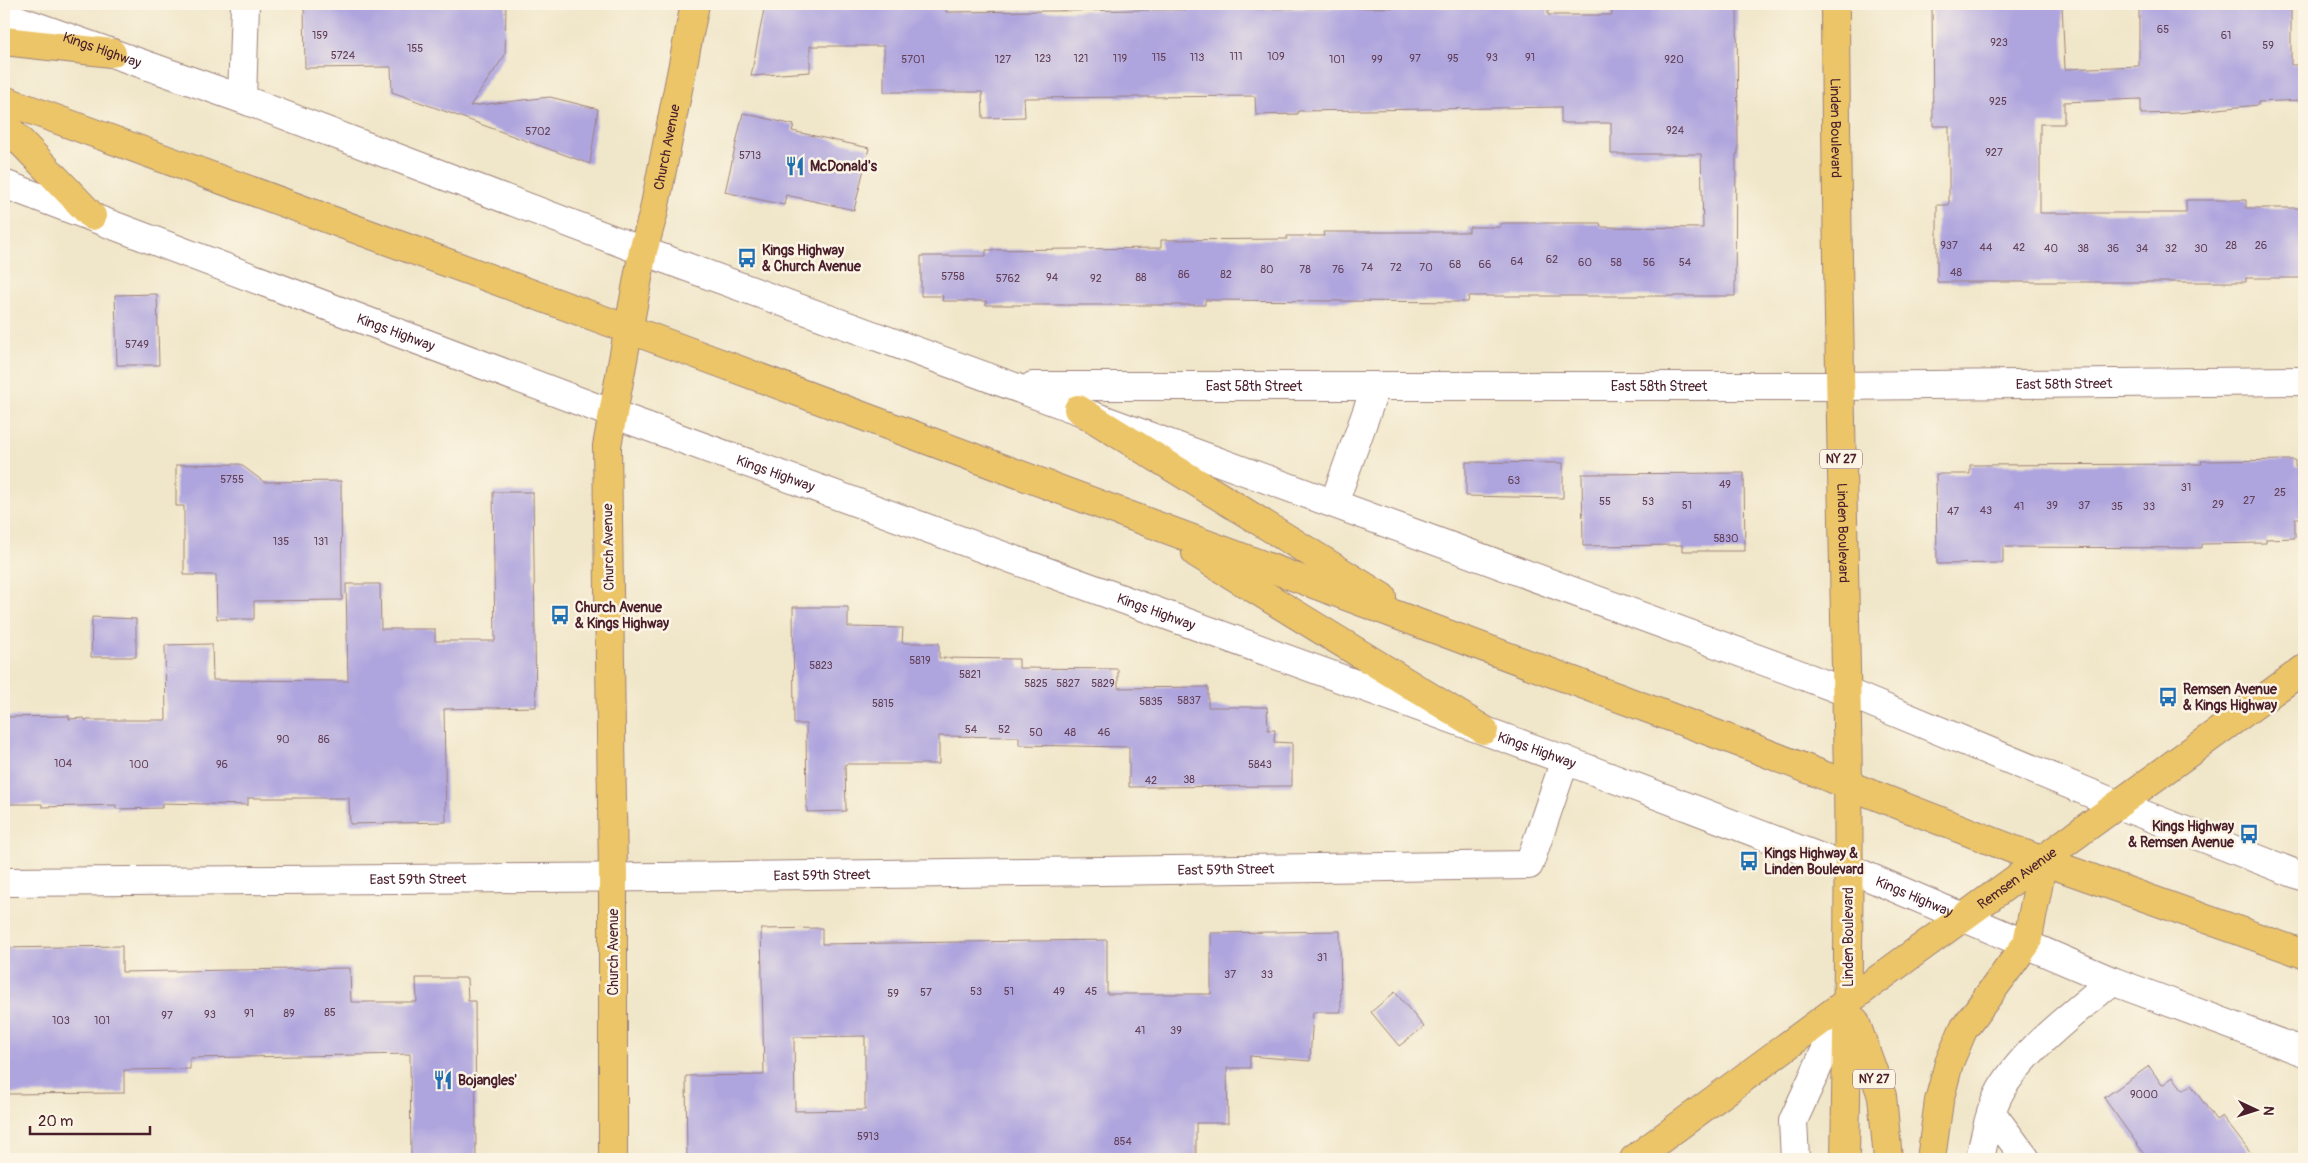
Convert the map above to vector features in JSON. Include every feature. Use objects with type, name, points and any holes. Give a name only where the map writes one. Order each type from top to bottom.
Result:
[{"type":"main road","name":"Church Avenue","points":[[613,1159],[613,876],[607,446],[643,251],[695,4]]},
{"type":"main road","name":"Linden Boulevard","points":[[1835,4],[1848,784],[1848,1001],[1845,1159]]},
{"type":"main road","points":[[4,41],[112,53]]},
{"type":"main road","points":[[4,100],[628,329],[1434,629],[1848,784],[2042,861],[2304,954]]},
{"type":"main road","points":[[4,124],[92,216]]},
{"type":"main road","points":[[1078,409],[1434,629]]},
{"type":"main road","points":[[1143,521],[1484,730]]},
{"type":"main road","name":"Remsen Avenue","points":[[1634,1159],[2304,669]]},
{"type":"main road","points":[[1931,1159],[1939,1101],[1949,1063],[1963,1030],[2027,943],[2042,861]]},
{"type":"main road","name":"Linden Boulevard","points":[[1848,1001],[1869,1066],[1882,1096],[1888,1159]]},
{"type":"street","points":[[242,99],[245,4]]},
{"type":"street","name":"Kings Highway","points":[[4,15],[242,99],[643,251],[1846,692],[2119,805],[2304,877]]},
{"type":"street","name":"Kings Highway","points":[[4,184],[613,414],[1565,760],[1848,868],[2112,981],[2304,1052]]},
{"type":"street","name":"East 58th Street","points":[[1015,386],[1840,386],[2304,381]]},
{"type":"street","points":[[1334,503],[1376,386]]},
{"type":"street","name":"East 59th Street","points":[[4,882],[1529,865],[1565,760]]},
{"type":"street","points":[[1980,1159],[1992,1112],[2001,1090],[2032,1050],[2112,981]]},
{"type":"street","name":"Linden Boulevard","points":[[1795,1159],[1793,1121],[1848,1001]]},
{"type":"street","points":[[1992,1112],[2026,1159]]},
{"type":"building","points":[[304,4],[506,4],[505,55],[470,106],[550,97],[598,109],[590,164],[392,92],[391,67],[305,68]]},
{"type":"building","points":[[765,4],[946,4],[946,12],[1548,6],[1548,15],[1612,15],[1611,4],[1737,4],[1738,154],[1736,154],[1735,296],[1469,296],[1468,302],[1205,300],[1205,305],[986,305],[986,301],[942,301],[943,296],[921,296],[921,256],[986,256],[986,250],[1161,248],[1161,240],[1287,239],[1287,236],[1324,236],[1323,232],[1469,232],[1469,227],[1500,227],[1501,223],[1600,223],[1601,227],[1703,228],[1701,154],[1611,154],[1611,123],[1561,123],[1561,107],[1298,111],[1298,114],[1256,115],[1255,96],[1024,98],[1025,117],[983,118],[982,92],[884,92],[884,46],[810,46],[810,72],[751,76]]},
{"type":"building","points":[[1932,4],[2062,4],[2065,69],[2139,66],[2139,4],[2291,4],[2291,65],[2302,65],[2303,100],[2258,102],[2258,105],[2177,113],[2141,114],[2141,99],[2064,102],[2064,124],[2040,124],[2040,213],[2186,213],[2186,200],[2246,200],[2246,208],[2304,208],[2304,278],[2246,278],[2246,282],[1937,282],[1937,205],[1949,205],[1949,126],[1933,126]]},
{"type":"building","points":[[743,113],[794,125],[792,131],[869,148],[854,210],[786,195],[784,205],[725,192]]},
{"type":"building","points":[[157,294],[159,365],[117,365],[115,295]]},
{"type":"building","points":[[2295,460],[2295,467],[2304,467],[2304,518],[2295,518],[2295,538],[2266,539],[2266,543],[2202,544],[2202,548],[2003,547],[2003,563],[1937,564],[1936,474],[1970,474],[1970,465],[2202,464],[2201,461]]},
{"type":"building","points":[[1466,462],[1563,463],[1563,498],[1466,496]]},
{"type":"building","points":[[240,464],[264,482],[341,481],[342,600],[254,601],[254,619],[217,619],[216,575],[184,575],[184,506],[176,506],[176,465]]},
{"type":"building","points":[[1744,473],[1745,551],[1682,551],[1682,545],[1583,546],[1582,474]]},
{"type":"building","points":[[493,492],[533,492],[536,707],[444,709],[446,822],[350,824],[349,798],[248,798],[248,805],[162,803],[162,808],[116,809],[116,805],[42,807],[42,804],[4,804],[4,717],[69,716],[69,719],[84,718],[85,720],[166,720],[165,645],[212,644],[213,680],[348,681],[346,584],[380,584],[381,629],[435,629],[435,641],[495,641]]},
{"type":"building","points":[[793,607],[848,607],[848,627],[903,628],[902,643],[939,643],[939,658],[1019,659],[1019,668],[1118,669],[1118,688],[1208,687],[1208,707],[1267,707],[1268,730],[1275,730],[1274,742],[1292,743],[1292,786],[1129,787],[1129,747],[1019,745],[1019,737],[939,736],[939,764],[845,764],[846,811],[807,812],[806,724],[794,724]]},
{"type":"building","points":[[92,617],[136,619],[136,657],[91,657]]},
{"type":"building","points":[[822,928],[822,944],[1107,940],[1107,994],[1211,994],[1211,933],[1340,931],[1341,1012],[1313,1012],[1310,1061],[1250,1056],[1250,1068],[1227,1068],[1228,1123],[1196,1123],[1196,1159],[687,1159],[686,1076],[764,1075],[761,929]],"holes":[[[865,1036],[865,1110],[795,1111],[794,1037]]]},
{"type":"building","points":[[122,946],[122,972],[350,968],[351,1002],[417,1002],[416,978],[467,978],[468,1001],[475,1001],[476,1159],[411,1159],[410,1054],[190,1058],[190,1069],[124,1070],[124,1093],[4,1094],[4,948]]},
{"type":"building","points":[[1395,992],[1424,1027],[1399,1046],[1371,1012]]},
{"type":"building","points":[[2149,1066],[2162,1085],[2173,1077],[2183,1090],[2191,1085],[2216,1120],[2222,1116],[2255,1159],[2148,1159],[2104,1098]]},
{"type":"place","name":"McDonald's","points":[[795,166]]},
{"type":"place","name":"Kings Highway & Church Avenue","points":[[747,258]]},
{"type":"place","name":"Church Avenue & Kings Highway","points":[[560,615]]},
{"type":"place","name":"Remsen Avenue & Kings Highway","points":[[2168,697]]},
{"type":"place","name":"Kings Highway & Remsen Avenue","points":[[2249,834]]},
{"type":"place","name":"Kings Highway & Linden Boulevard","points":[[1749,861]]},
{"type":"place","name":"Bojangles'","points":[[443,1080]]}]
